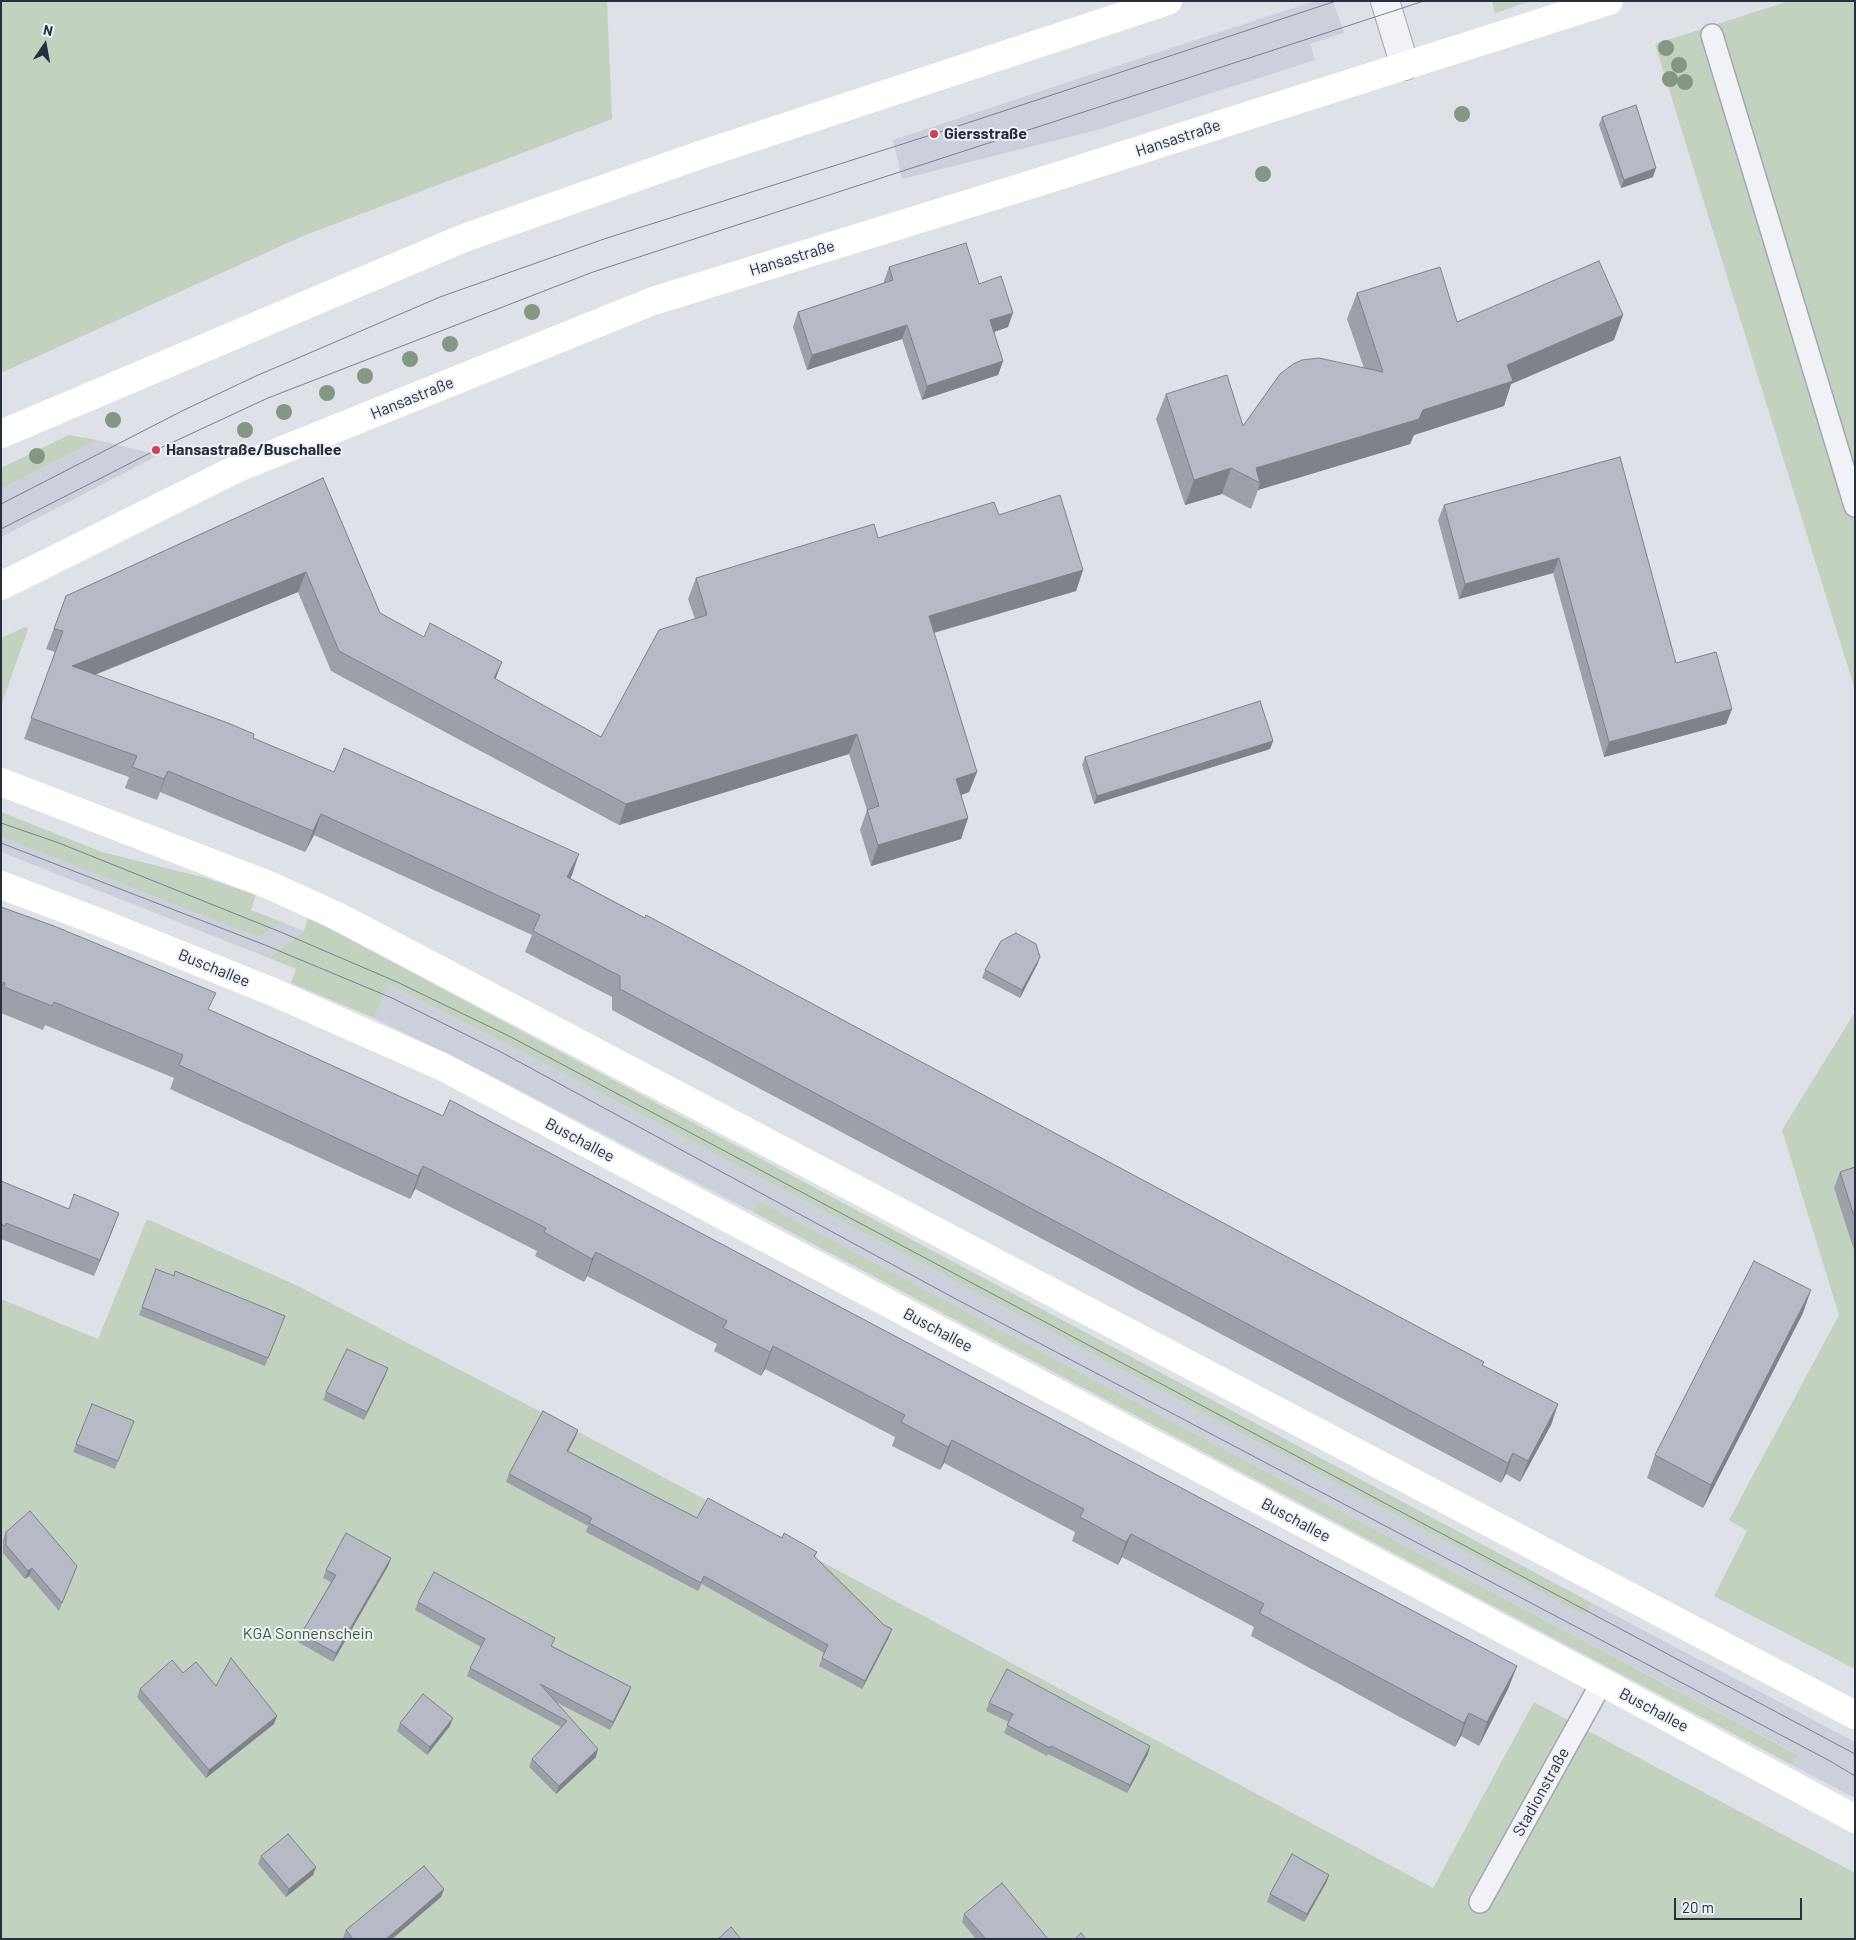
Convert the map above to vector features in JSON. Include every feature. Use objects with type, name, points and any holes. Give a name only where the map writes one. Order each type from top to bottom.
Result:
[{"type":"main road","points":[[1,434],[464,238],[697,156],[1168,1]]},
{"type":"main road","name":"Hansastraße","points":[[1,586],[238,468],[653,301],[1036,184],[1609,1]]},
{"type":"main road","points":[[1,782],[269,885],[339,917],[1855,1715]]},
{"type":"main road","name":"Buschallee","points":[[1,885],[108,925],[281,996],[443,1068],[1602,1682],[1855,1819]]},
{"type":"street","points":[[1385,1],[1406,66]]},
{"type":"lane","points":[[1712,35],[1855,506]]},
{"type":"lane","name":"Stadionstraße","points":[[1480,1902],[1602,1682]]},
{"type":"shaded area","points":[[1314,1],[1333,1],[1344,33],[1310,44],[1315,60],[1097,130],[902,179],[893,140]]},
{"type":"shaded area","points":[[97,440],[159,455],[1,537],[1,489]]},
{"type":"shaded area","points":[[1,837],[258,937],[282,922],[304,931],[269,958],[1,852]]},
{"type":"shaded area","points":[[389,985],[567,1075],[1585,1616],[1592,1603],[1855,1742],[1855,1798],[1792,1765],[1797,1754],[759,1202],[753,1212],[494,1077],[374,1018]]},
{"type":"green space","points":[[1,1],[607,1],[612,119],[303,236],[1,373]]},
{"type":"green space","points":[[1492,1],[1531,1],[1495,13]]},
{"type":"green space","points":[[1789,1],[1855,1],[1855,690],[1655,44]]},
{"type":"green space","points":[[69,435],[97,440],[1,489],[1,468]]},
{"type":"green space","points":[[25,627],[28,629],[1,706],[1,638]]},
{"type":"green space","points":[[1,812],[102,852],[206,878],[256,895],[251,910],[282,922],[258,937],[1,837]]},
{"type":"green space","points":[[308,917],[1592,1603],[1585,1616],[567,1075],[389,985],[374,1018],[291,983],[296,969],[269,958],[304,931]]},
{"type":"green space","points":[[1855,1012],[1855,1669],[1714,1596],[1747,1531],[1729,1520],[1839,1315],[1782,1130]]},
{"type":"green space","points":[[758,1201],[1798,1755],[1792,1765],[753,1212]]},
{"type":"green space","name":"KGA Sonnenschein","points":[[147,1219],[296,1285],[545,1414],[1433,1888],[1534,1702],[1855,1873],[1855,1939],[1,1939],[1,1299],[98,1339]]},
{"type":"building","points":[[1636,105],[1656,168],[1624,180],[1602,117]]},
{"type":"building","points":[[966,243],[979,284],[1001,276],[1013,313],[990,320],[1003,361],[927,386],[907,325],[812,355],[798,312],[893,280],[889,267]]},
{"type":"building","points":[[1599,261],[1623,315],[1507,365],[1513,381],[1423,410],[1419,419],[1256,468],[1260,483],[1231,468],[1194,480],[1166,394],[1227,375],[1243,426],[1280,374],[1302,360],[1319,358],[1383,372],[1357,293],[1440,267],[1457,322]]},
{"type":"building","points":[[1620,457],[1676,663],[1716,652],[1732,709],[1609,742],[1559,558],[1465,584],[1444,505]]},
{"type":"building","points":[[323,478],[380,613],[424,637],[430,623],[502,662],[494,678],[601,737],[659,630],[707,615],[696,578],[874,524],[878,538],[994,502],[999,515],[1060,495],[1083,570],[929,616],[977,772],[956,779],[968,818],[878,845],[867,810],[879,806],[857,734],[626,804],[339,651],[306,572],[72,666],[228,723],[254,734],[253,738],[334,772],[344,748],[579,854],[567,877],[645,918],[646,915],[1484,1362],[1482,1365],[1558,1404],[1528,1461],[1513,1453],[1508,1463],[620,989],[620,976],[533,931],[540,915],[321,814],[313,831],[168,771],[164,779],[132,767],[137,756],[31,718],[63,631],[54,629],[66,596]]},
{"type":"building","points":[[1260,701],[1273,741],[1097,796],[1085,757]]},
{"type":"building","points":[[1,907],[54,926],[216,993],[208,1009],[443,1116],[450,1100],[1517,1666],[1487,1722],[1469,1713],[1464,1723],[1259,1613],[1264,1604],[1131,1534],[1126,1542],[1080,1517],[1084,1509],[952,1440],[948,1447],[901,1422],[905,1415],[773,1346],[770,1352],[723,1328],[727,1321],[596,1252],[592,1259],[544,1232],[546,1228],[423,1166],[418,1176],[179,1065],[183,1055],[54,1002],[52,1006],[4,987],[5,983],[1,982]]},
{"type":"building","points":[[1016,933],[1036,944],[1040,957],[1022,990],[985,970],[1001,941]]},
{"type":"building","points":[[1855,1167],[1855,1219],[1840,1172]]},
{"type":"building","points":[[1,1181],[69,1209],[74,1194],[119,1213],[100,1260],[6,1223],[5,1226],[1,1224]]},
{"type":"building","points":[[1754,1261],[1811,1290],[1711,1485],[1655,1455]]},
{"type":"building","points":[[156,1269],[174,1276],[175,1271],[285,1316],[268,1358],[142,1307]]},
{"type":"building","points":[[347,1349],[388,1368],[367,1412],[326,1392]]},
{"type":"building","points":[[92,1404],[134,1421],[118,1461],[76,1444]]},
{"type":"building","points":[[543,1411],[578,1430],[567,1451],[697,1518],[708,1498],[782,1538],[784,1533],[817,1552],[814,1556],[884,1625],[892,1629],[865,1681],[822,1658],[828,1645],[704,1576],[701,1583],[589,1523],[592,1518],[509,1474]]},
{"type":"building","points":[[30,1511],[77,1566],[62,1603],[32,1568],[28,1571],[6,1545],[6,1532]]},
{"type":"building","points":[[346,1533],[391,1558],[336,1653],[301,1634],[336,1575],[326,1570]]},
{"type":"building","points":[[434,1572],[555,1638],[551,1646],[631,1687],[613,1722],[540,1684],[598,1749],[559,1786],[532,1759],[567,1721],[470,1668],[485,1639],[418,1602]]},
{"type":"building","points":[[231,1658],[277,1716],[209,1770],[140,1689],[172,1660],[183,1673],[196,1662],[216,1686]]},
{"type":"building","points":[[1007,1669],[1150,1746],[1130,1785],[1051,1746],[1050,1748],[1007,1725],[1013,1714],[989,1703]]},
{"type":"building","points":[[423,1694],[453,1718],[430,1747],[400,1723]]},
{"type":"building","points":[[288,1834],[316,1867],[289,1889],[261,1856]]},
{"type":"building","points":[[1292,1854],[1329,1875],[1307,1914],[1270,1894]]},
{"type":"building","points":[[424,1866],[444,1889],[386,1939],[353,1939],[346,1930]]},
{"type":"building","points":[[1002,1883],[1048,1939],[986,1939],[964,1914]]},
{"type":"building","points":[[731,1927],[741,1939],[718,1939]]},
{"type":"building","points":[[1081,1933],[1086,1939],[1075,1939]]},
{"type":"tram line","points":[[1,504],[182,411],[256,376],[440,297],[604,239],[934,134],[1336,1]]},
{"type":"tram line","points":[[1,529],[156,450],[268,398],[593,272],[1424,1]]},
{"type":"tram line","points":[[1,823],[59,843],[283,933],[397,982],[509,1036],[1855,1754]]},
{"type":"tram line","points":[[1,843],[265,945],[392,998],[501,1052],[954,1298],[1830,1761],[1855,1776]]},
{"type":"place","name":"Giersstraße","points":[[934,134]]},
{"type":"place","name":"Hansastraße/Buschallee","points":[[156,450]]}]
